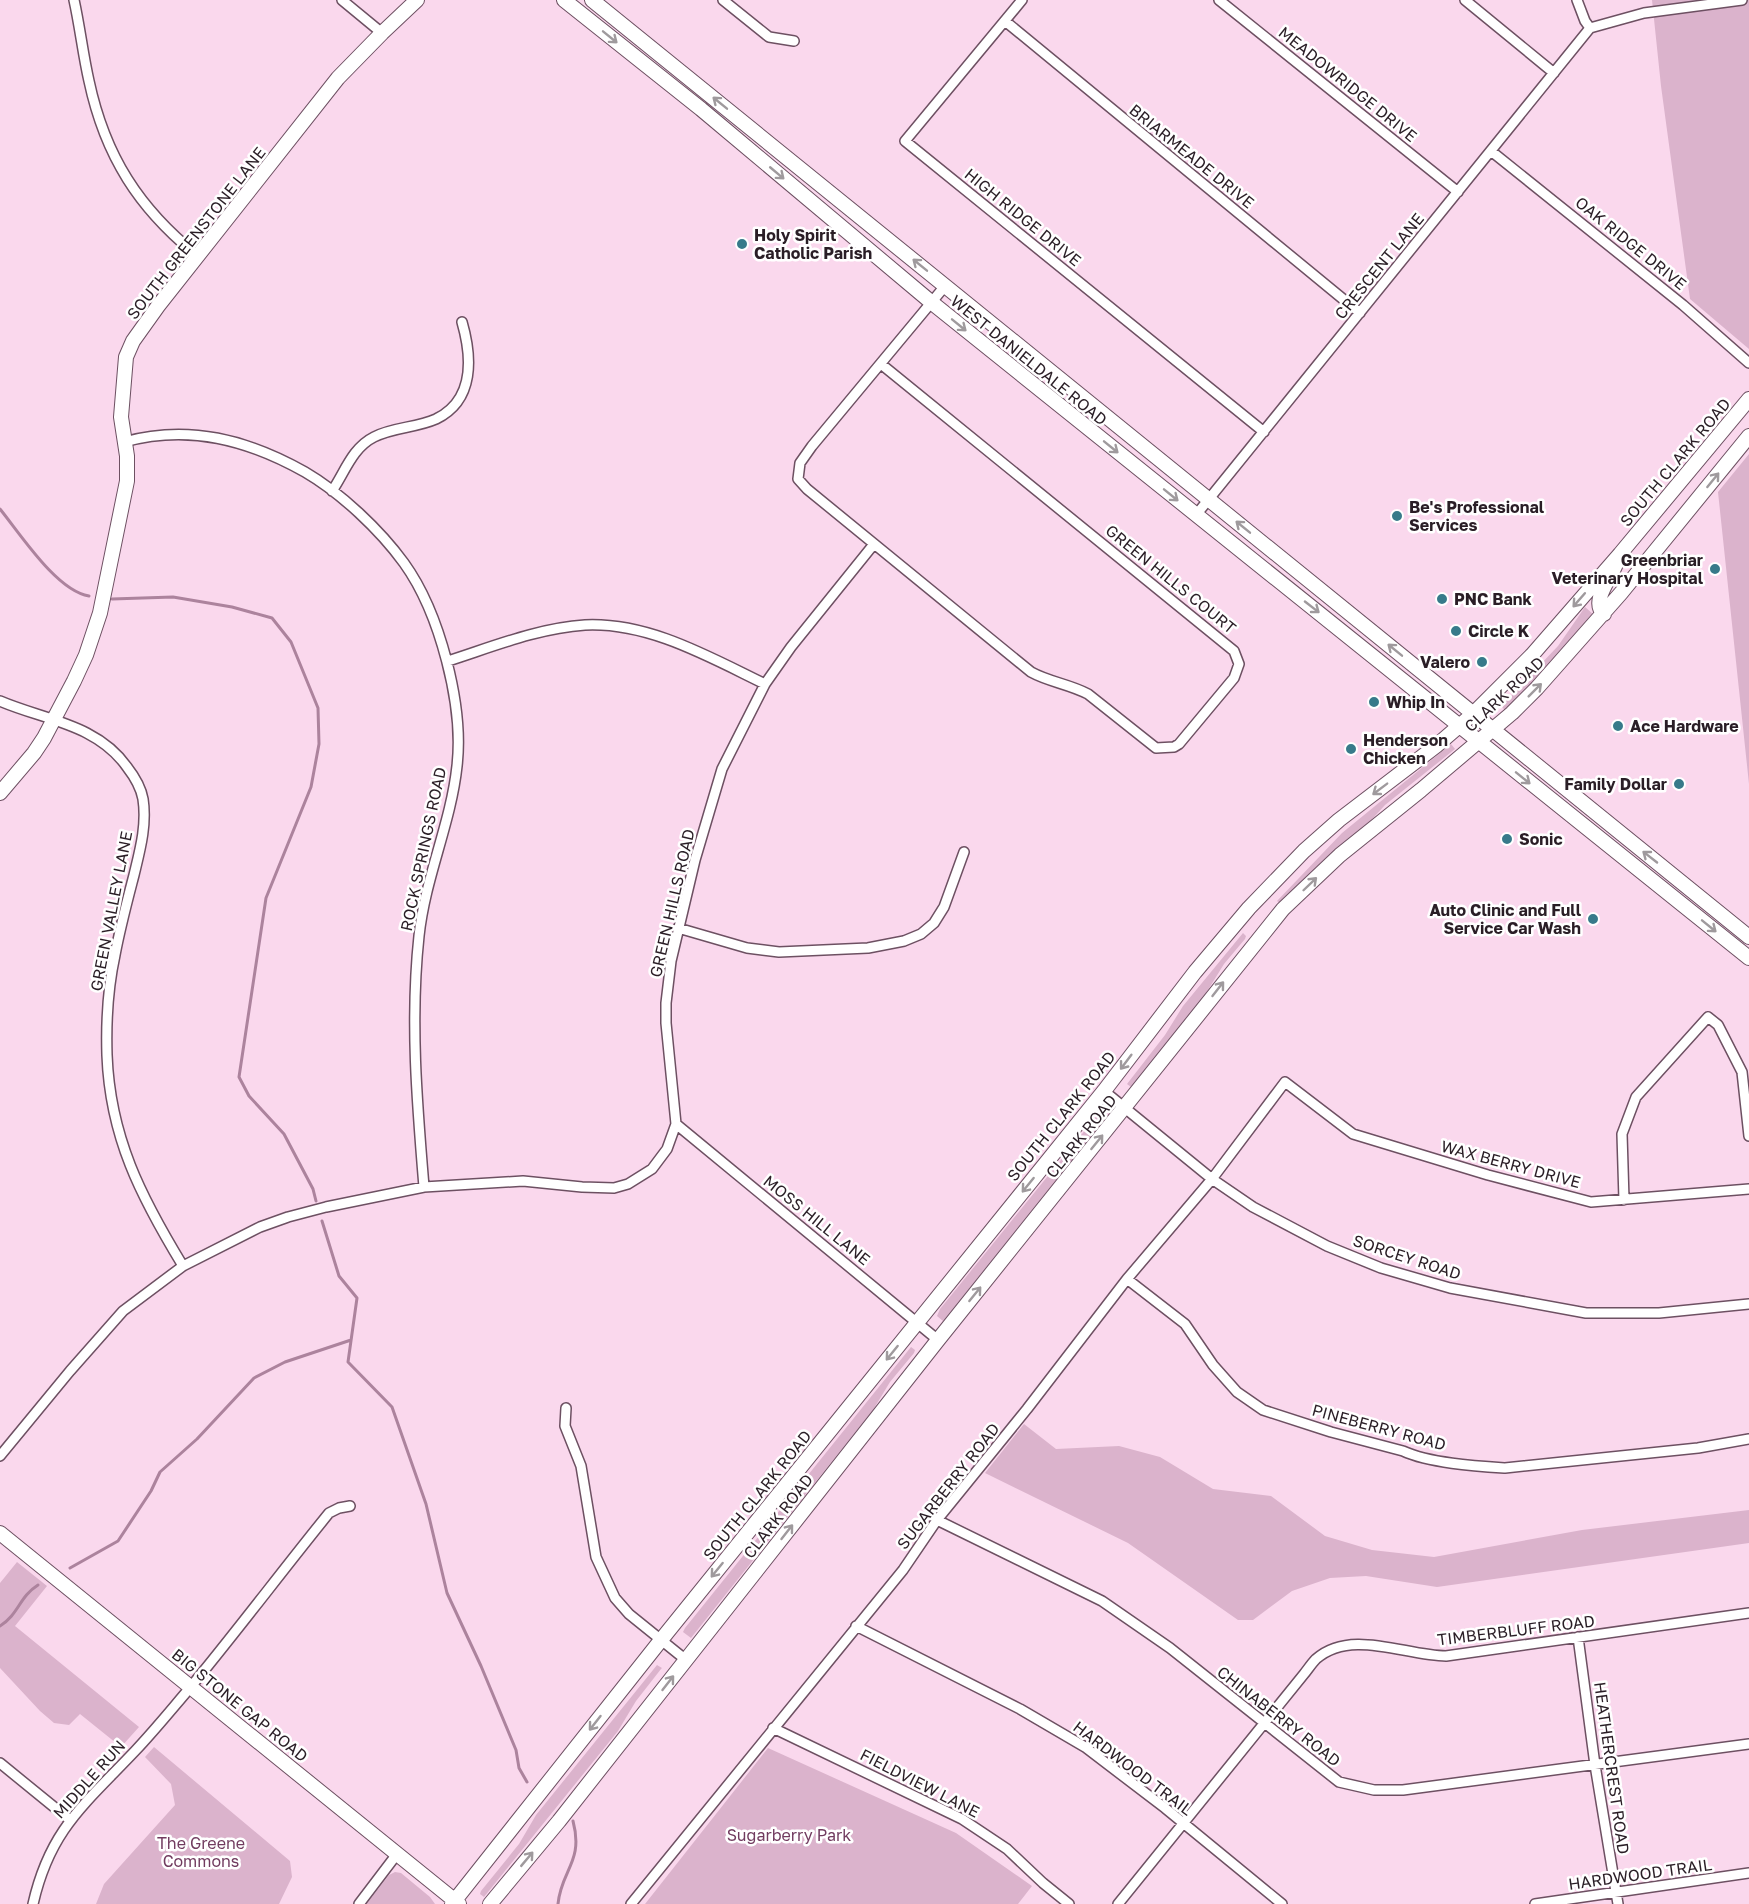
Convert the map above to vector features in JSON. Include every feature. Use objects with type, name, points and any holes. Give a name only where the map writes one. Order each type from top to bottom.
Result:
[{"type":"main road","name":"SOUTH GREENSTONE LANE","points":[[0,793],[34,753],[54,719],[86,655],[100,613],[127,481],[128,456],[121,417],[126,357],[133,341],[338,78],[417,0]]},
{"type":"main road","name":"WEST DANIELDALE ROAD","points":[[564,0],[656,73],[931,302],[1749,958]]},
{"type":"main road","name":"WEST DANIELDALE ROAD","points":[[592,0],[1749,937]]},
{"type":"main road","points":[[656,73],[667,60]]},
{"type":"main road","points":[[754,154],[765,140]]},
{"type":"main road","points":[[846,231],[860,216]]},
{"type":"main road","name":"SOUTH CLARK ROAD","points":[[455,1903],[661,1640],[1104,1091],[1195,972],[1249,908],[1304,850],[1339,820],[1436,746],[1473,714],[1532,655],[1620,554],[1749,399]]},
{"type":"main road","name":"CLARK ROAD","points":[[490,1904],[559,1821],[938,1340],[1283,909],[1340,855],[1492,730],[1537,688],[1604,614],[1749,436]]},
{"type":"main road","points":[[1658,508],[1677,524]]},
{"type":"main road","points":[[1252,560],[1264,544]]},
{"type":"main road","points":[[1604,614],[1599,609],[1598,602],[1612,576],[1620,554]]},
{"type":"main road","points":[[1333,624],[1343,608]]},
{"type":"main road","points":[[1685,907],[1696,893]]},
{"type":"main road","points":[[1249,908],[1270,926]]},
{"type":"main road","name":"BIG STONE GAP ROAD","points":[[0,1533],[455,1903]]},
{"type":"street","points":[[75,0],[88,82],[115,161],[145,205],[198,256]]},
{"type":"street","points":[[342,0],[382,33]]},
{"type":"street","points":[[723,0],[769,37],[794,41]]},
{"type":"street","name":"HIGH RIDGE DRIVE","points":[[1022,0],[905,141],[1264,432]]},
{"type":"street","name":"MEADOWRIDGE DRIVE","points":[[1219,0],[1458,192]]},
{"type":"street","points":[[1465,0],[1554,73]]},
{"type":"street","points":[[1577,0],[1588,32],[1636,15],[1742,0]]},
{"type":"street","name":"BRIARMEADE DRIVE","points":[[1005,21],[1360,313]]},
{"type":"street","name":"CRESCENT LANE","points":[[1196,515],[1588,32]]},
{"type":"street","name":"OAK RIDGE DRIVE","points":[[1491,151],[1683,305],[1749,363]]},
{"type":"street","name":"GREEN HILLS COURT","points":[[881,363],[1230,646],[1238,657],[1238,670],[1234,678],[1179,744],[1174,747],[1156,748],[1088,694],[1031,672],[807,489],[798,479],[800,463],[812,446],[945,286]]},
{"type":"street","points":[[332,491],[353,455],[373,437],[435,419],[455,404],[468,379],[470,365],[462,322]]},
{"type":"street","name":"ROCK SPRINGS ROAD","points":[[124,442],[180,435],[223,439],[245,444],[269,454],[313,477],[368,523],[405,564],[426,602],[448,661],[457,721],[457,764],[420,927],[415,972],[415,1051],[424,1187]]},
{"type":"street","name":"GREEN HILLS ROAD","points":[[0,1456],[109,1326],[139,1298],[183,1266],[234,1239],[288,1217],[424,1187],[523,1181],[614,1188],[628,1184],[652,1170],[661,1159],[676,1124],[666,1003],[671,961],[701,839],[722,769],[765,684],[790,647],[874,544]]},
{"type":"street","points":[[448,661],[555,629],[584,625],[610,626],[635,630],[661,638],[765,684]]},
{"type":"street","name":"GREEN VALLEY LANE","points":[[0,701],[83,730],[113,751],[126,765],[142,797],[143,834],[111,974],[107,1018],[107,1056],[114,1112],[130,1168],[156,1221],[183,1266]]},
{"type":"street","points":[[678,928],[737,945],[779,952],[868,948],[907,940],[921,934],[934,922],[944,907],[964,852]]},
{"type":"street","points":[[1624,1200],[1622,1134],[1636,1097],[1708,1017],[1718,1025],[1742,1072],[1749,1136]]},
{"type":"street","name":"WAX BERRY DRIVE","points":[[1285,1082],[1353,1134],[1488,1175],[1591,1202],[1749,1190]]},
{"type":"street","name":"SUGARBERRY ROAD","points":[[631,1904],[903,1570],[937,1520],[992,1453],[1126,1279],[1212,1179],[1285,1082]]},
{"type":"street","name":"SORCEY ROAD","points":[[1104,1091],[1212,1179],[1253,1207],[1327,1246],[1381,1268],[1450,1288],[1586,1313],[1659,1313],[1749,1304]]},
{"type":"street","name":"MOSS HILL LANE","points":[[676,1124],[938,1340]]},
{"type":"street","name":"PINEBERRY ROAD","points":[[1126,1279],[1185,1324],[1213,1365],[1237,1392],[1263,1410],[1414,1455],[1480,1467],[1505,1468],[1698,1448],[1749,1439]]},
{"type":"street","points":[[566,1408],[565,1426],[581,1466],[596,1557],[615,1598],[629,1614],[686,1660]]},
{"type":"street","name":"MIDDLE RUN","points":[[33,1904],[39,1877],[51,1848],[70,1820],[91,1795],[137,1749],[190,1687],[329,1513],[350,1506]]},
{"type":"street","name":"CHINABERRY ROAD","points":[[937,1520],[1101,1601],[1170,1648],[1339,1782],[1374,1790],[1403,1790],[1749,1744]]},
{"type":"street","name":"TIMBERBLUFF ROAD","points":[[1118,1904],[1318,1658],[1338,1648],[1367,1644],[1432,1656],[1446,1656],[1749,1613]]},
{"type":"street","name":"HARDWOOD TRAIL","points":[[856,1626],[1020,1709],[1085,1747],[1183,1823],[1281,1904]]},
{"type":"street","name":"HEATHERCREST ROAD","points":[[1578,1637],[1595,1765],[1618,1904]]},
{"type":"street","name":"FIELDVIEW LANE","points":[[773,1728],[962,1819],[1007,1849],[1069,1904]]},
{"type":"street","points":[[0,1763],[70,1820]]},
{"type":"street","points":[[359,1904],[397,1854]]},
{"type":"street","name":"HARDWOOD TRAIL","points":[[1535,1904],[1749,1873]]},
{"type":"green space","points":[[1652,0],[1749,0],[1749,349],[1690,299],[1661,86]]},
{"type":"green space","points":[[1749,454],[1749,784],[1718,492]]},
{"type":"green space","points":[[1585,607],[1593,614],[1540,676],[1505,710],[1501,706],[1558,646]]},
{"type":"green space","points":[[1451,744],[1455,749],[1385,805],[1365,827],[1281,904],[1277,901],[1342,833]]},
{"type":"green space","points":[[1243,933],[1246,936],[1245,939],[1224,964],[1203,998],[1131,1087],[1127,1084],[1165,1035],[1183,1006]]},
{"type":"green space","points":[[1099,1113],[1105,1118],[1102,1124],[943,1321],[937,1316],[940,1309]]},
{"type":"green space","points":[[911,1347],[915,1350],[914,1353],[890,1382],[873,1410],[691,1638],[683,1632],[685,1628]]},
{"type":"green space","points":[[1024,1424],[1056,1449],[1119,1446],[1160,1457],[1213,1489],[1271,1496],[1325,1536],[1372,1550],[1434,1557],[1582,1530],[1749,1510],[1749,1543],[1437,1587],[1366,1576],[1330,1578],[1292,1591],[1253,1620],[1238,1620],[1128,1543],[985,1473]]},
{"type":"green space","points":[[17,1562],[47,1586],[15,1626],[139,1727],[121,1747],[80,1714],[69,1725],[54,1723],[0,1668],[0,1583]]},
{"type":"green space","points":[[657,1665],[662,1668],[636,1701],[618,1731],[484,1897],[480,1894],[519,1844],[536,1815]]},
{"type":"green space","name":"The Greene Commons","points":[[154,1747],[290,1861],[292,1877],[279,1904],[96,1904],[104,1884],[175,1805],[171,1784],[145,1757]]},
{"type":"green space","name":"Sugarberry Park","points":[[768,1748],[956,1833],[1032,1886],[1018,1904],[645,1904]]},
{"type":"green space","points":[[395,1872],[401,1873],[430,1897],[435,1904],[366,1904],[389,1875]]},
{"type":"waterway","points":[[0,509],[52,573],[77,592],[89,596]]},
{"type":"waterway","points":[[112,599],[173,597],[232,607],[272,618],[291,642],[318,708],[319,744],[311,787],[266,898],[239,1077],[249,1096],[284,1134],[313,1189],[316,1201]]},
{"type":"waterway","points":[[322,1221],[339,1276],[357,1298],[348,1362],[392,1407],[426,1504],[447,1593],[481,1666],[516,1750],[519,1768],[527,1782]]},
{"type":"waterway","points":[[70,1568],[118,1541],[151,1491],[160,1472],[197,1439],[254,1378],[285,1362],[351,1340]]},
{"type":"waterway","points":[[0,1626],[38,1585]]},
{"type":"waterway","points":[[558,1904],[576,1846],[573,1821]]},
{"type":"place","name":"Holy Spirit Catholic Parish","points":[[742,244]]},
{"type":"place","name":"Be's Professional Services","points":[[1397,516]]},
{"type":"place","name":"Greenbriar Veterinary Hospital","points":[[1715,569]]},
{"type":"place","name":"PNC Bank","points":[[1442,599]]},
{"type":"place","name":"Circle K","points":[[1456,631]]},
{"type":"place","name":"Valero","points":[[1482,662]]},
{"type":"place","name":"Whip In","points":[[1374,702]]},
{"type":"place","name":"Ace Hardware","points":[[1618,726]]},
{"type":"place","name":"Henderson Chicken","points":[[1351,749]]},
{"type":"place","name":"Family Dollar","points":[[1679,784]]},
{"type":"place","name":"Sonic","points":[[1507,839]]},
{"type":"place","name":"Auto Clinic and Full Service Car Wash","points":[[1593,919]]}]
